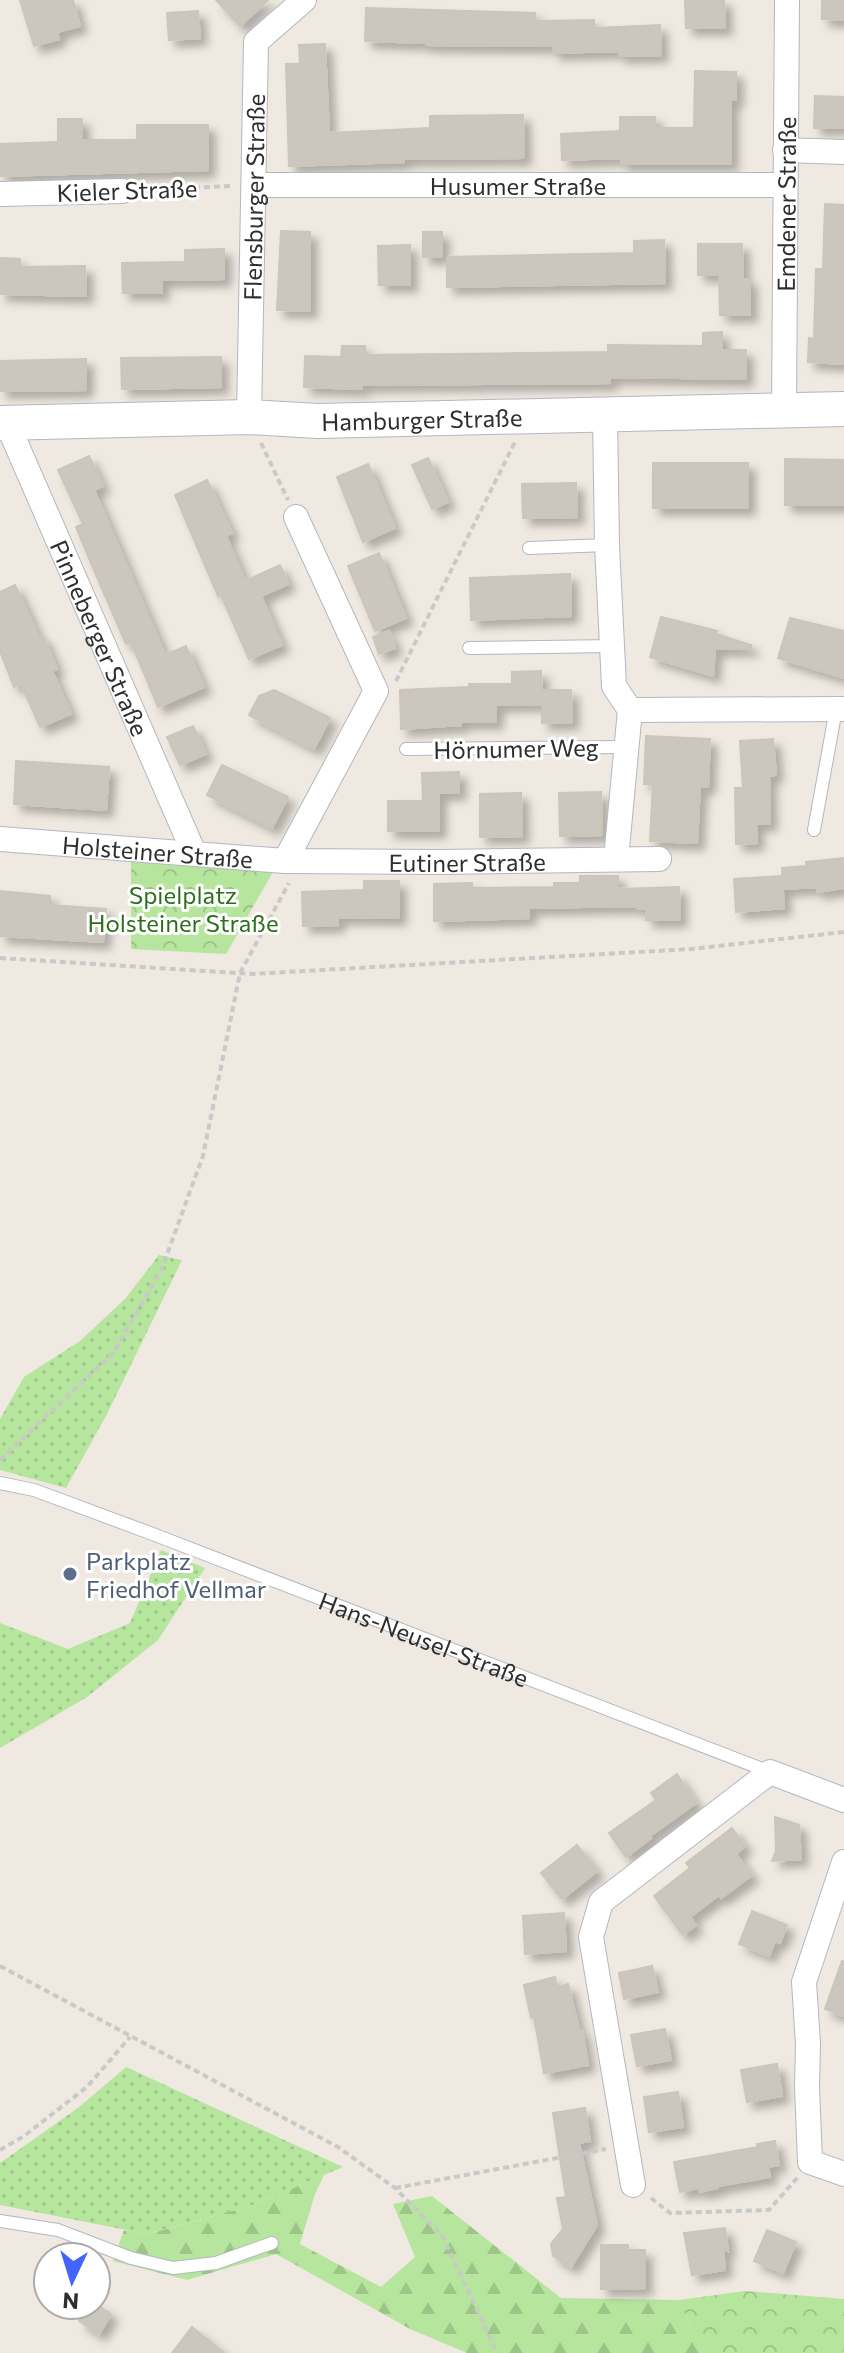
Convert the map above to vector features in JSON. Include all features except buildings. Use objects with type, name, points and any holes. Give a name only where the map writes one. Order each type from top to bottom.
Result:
[{"type":"street","name":"Flensburger Straße","points":[[249,417],[256,42],[304,0]]},
{"type":"street","name":"Emdener Straße","points":[[784,410],[787,0]]},
{"type":"street","points":[[785,150],[844,152]]},
{"type":"street","name":"Husumer Straße","points":[[254,185],[784,185]]},
{"type":"street","name":"Kieler Straße","points":[[0,194],[122,191]]},
{"type":"street","name":"Hamburger Straße","points":[[4,423],[249,417],[318,421],[844,409]]},
{"type":"street","points":[[605,415],[614,686],[630,710],[616,859]]},
{"type":"street","name":"Pinneberger Straße","points":[[4,423],[194,853]]},
{"type":"street","points":[[296,517],[376,691],[301,861]]},
{"type":"street","points":[[630,710],[840,709]]},
{"type":"street","name":"Holsteiner Straße","points":[[0,839],[301,861]]},
{"type":"street","name":"Eutiner Straße","points":[[301,861],[659,859]]},
{"type":"street","points":[[633,2185],[591,1937],[601,1902],[770,1772]]},
{"type":"street","name":"Hans-Neusel-Straße","points":[[770,1772],[844,1800]]},
{"type":"street","points":[[844,1862],[804,1982],[810,2162],[844,2174]]},
{"type":"lane","points":[[529,548],[607,545]]},
{"type":"lane","points":[[469,648],[613,646]]},
{"type":"lane","points":[[814,830],[840,709]]},
{"type":"lane","name":"Hörnumer Weg","points":[[406,749],[626,747]]},
{"type":"lane","name":"Hans-Neusel-Straße","points":[[0,1483],[34,1490],[150,1533],[770,1772]]},
{"type":"lane","points":[[0,2221],[58,2230],[131,2258],[173,2268],[216,2263],[272,2243]]},
{"type":"path","name":"Kieler Straße","points":[[122,191],[254,185]]},
{"type":"path","points":[[391,691],[529,415]]},
{"type":"path","points":[[249,417],[296,517]]},
{"type":"path","points":[[0,1460],[114,1352],[162,1268],[203,1156],[240,973],[301,861]]},
{"type":"path","points":[[0,958],[240,973],[691,949],[844,932]]},
{"type":"path","points":[[0,1966],[338,2147],[395,2188],[443,2237],[497,2353]]},
{"type":"path","points":[[0,2150],[24,2136],[87,2087],[130,2037]]},
{"type":"path","points":[[395,2188],[628,2144]]},
{"type":"path","points":[[633,2185],[670,2213],[769,2210],[810,2162]]},
{"type":"green space","name":"Spielplatz Holsteiner Straße","points":[[131,860],[273,872],[226,954],[131,949]]},
{"type":"green space","points":[[159,1255],[182,1260],[107,1414],[66,1488],[0,1470],[0,1419],[24,1377],[80,1341],[125,1299]]},
{"type":"green space","points":[[161,1550],[205,1568],[158,1640],[87,1697],[0,1748],[0,1623],[68,1649],[130,1623]]},
{"type":"green space","points":[[126,2067],[343,2167],[250,2206],[147,2234],[0,2205],[0,2163],[78,2108]]},
{"type":"green space","points":[[324,2175],[300,2244],[381,2287],[415,2257],[393,2204],[432,2196],[561,2298],[679,2300],[702,2353],[467,2353],[410,2329],[276,2254],[187,2280],[113,2261],[124,2230],[148,2234],[250,2206]]},
{"type":"green space","points":[[745,2291],[844,2299],[844,2353],[702,2353],[679,2300]]},
{"type":"place","name":"Parkplatz Friedhof Vellmar","points":[[70,1574]]}]
